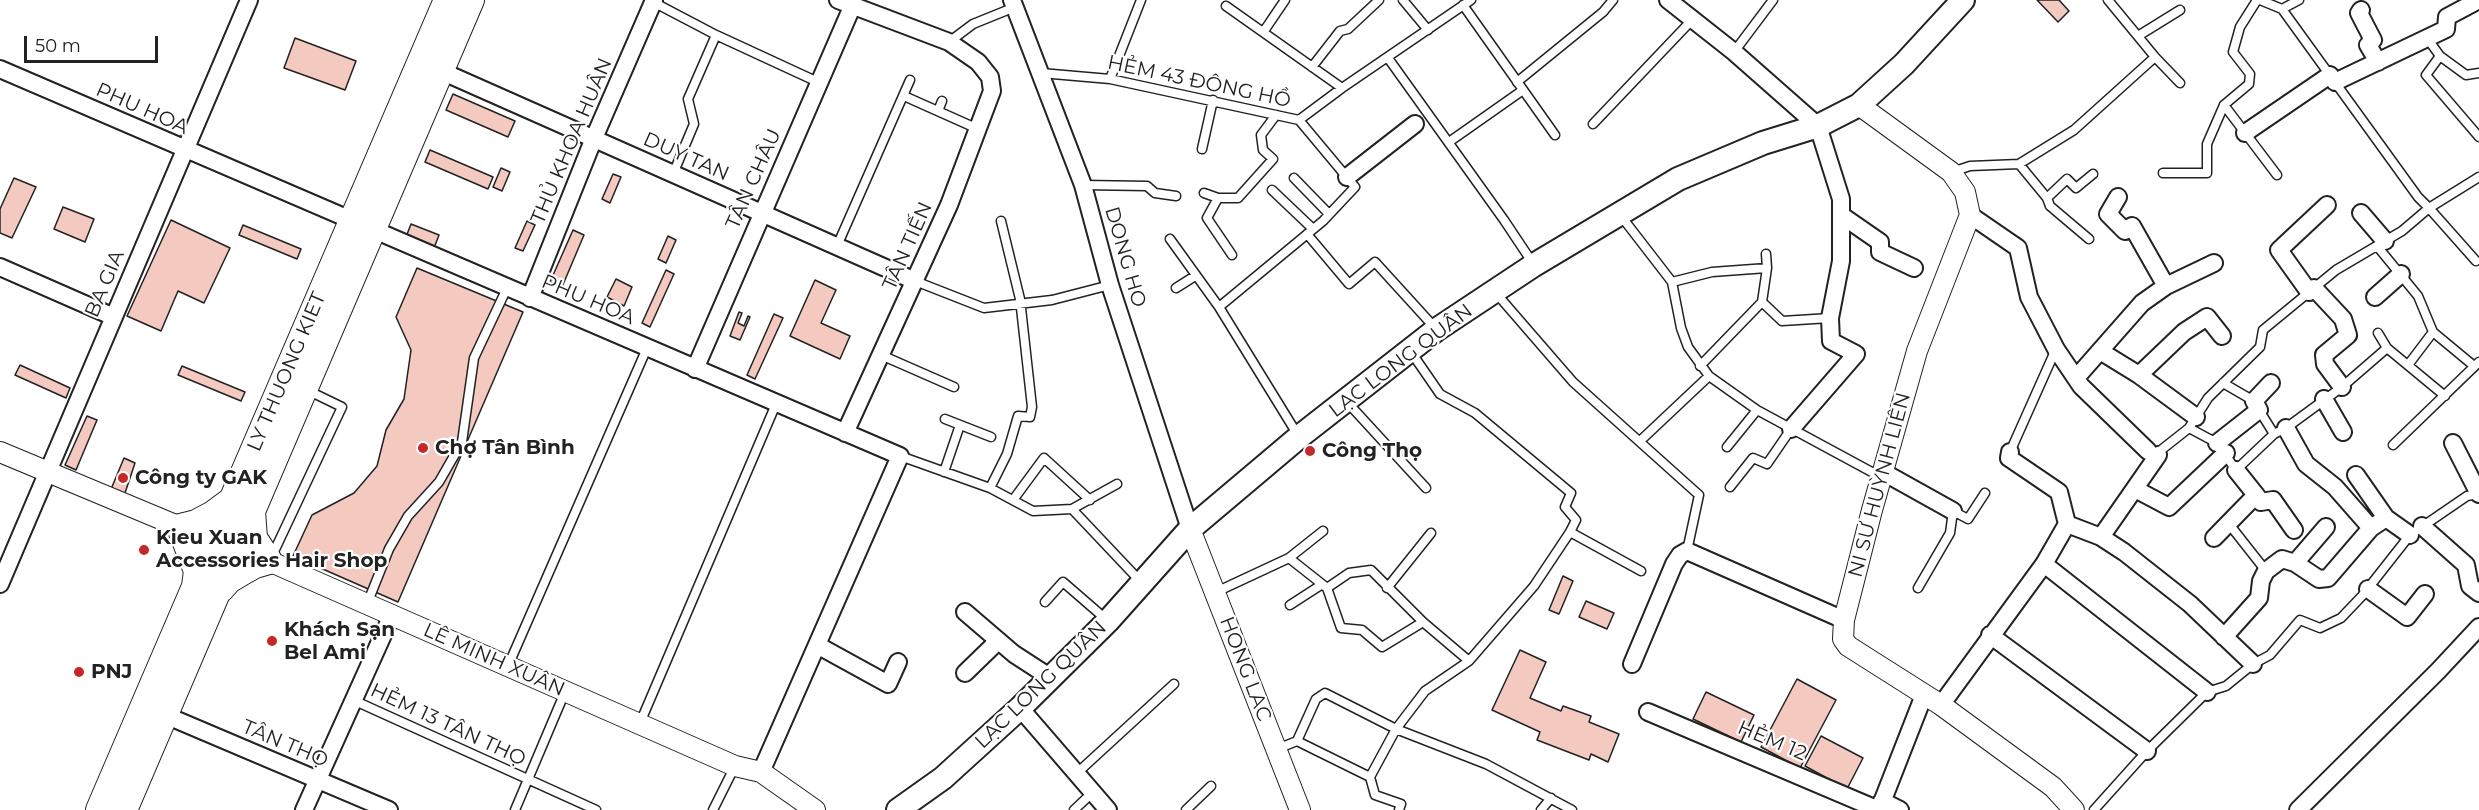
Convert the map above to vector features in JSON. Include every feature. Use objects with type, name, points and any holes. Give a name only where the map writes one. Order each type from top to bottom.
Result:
[{"type":"main road","name":"LY THUONG KIET","points":[[242,505],[304,389],[362,226],[447,0]]},
{"type":"main road","name":"LY THUONG KIET","points":[[99,810],[206,590],[362,226],[441,70],[471,0]]},
{"type":"main road","name":"LẠC LONG QUÂN","points":[[898,810],[943,778],[1020,708],[1108,621],[1190,529],[1299,437],[1347,402],[1436,330],[1534,265],[1678,179],[1762,143],[1818,126],[1859,105],[1904,64],[1964,0]]},
{"type":"main road","points":[[242,505],[254,538],[269,561],[255,565],[206,590],[196,571],[180,527],[242,505]]},
{"type":"main road","name":"LY THUONG KIET","points":[[124,810],[165,715],[206,590]]},
{"type":"street","name":"BA GIA","points":[[0,584],[249,0]]},
{"type":"street","points":[[1668,0],[1734,52],[1818,126],[1841,199],[1841,261],[1830,318],[1831,341],[1856,354],[1791,429]]},
{"type":"street","points":[[2246,133],[2333,79],[2378,62],[2446,28],[2447,17],[2479,0]]},
{"type":"street","name":"THỦ KHOA HUÂN","points":[[530,298],[594,138],[654,1]]},
{"type":"street","points":[[845,3],[949,42]]},
{"type":"street","name":"TÂN CHÂU","points":[[695,369],[761,213],[820,83],[845,3]]},
{"type":"street","name":"DONG HO","points":[[1013,3],[1083,185],[1110,285],[1190,529]]},
{"type":"street","points":[[2361,10],[2359,13],[2373,39],[2368,45],[2378,62]]},
{"type":"street","name":"TÂN TIẾN","points":[[845,433],[950,205],[992,91],[987,73],[978,62],[949,42]]},
{"type":"street","name":"PHU HOA","points":[[0,69],[900,456]]},
{"type":"street","name":"DUY TAN","points":[[441,70],[915,281]]},
{"type":"street","points":[[1859,105],[1951,172],[1965,192],[1970,214],[2018,248],[2029,297],[2056,349],[2076,378],[2153,453],[2135,489],[2101,537]]},
{"type":"street","points":[[1351,182],[1415,124]]},
{"type":"street","points":[[2118,197],[2108,214],[2125,231],[2132,226],[2166,286]]},
{"type":"street","points":[[2326,205],[2279,250],[2311,290],[2343,319],[2348,335],[2324,355],[2325,364],[2342,387]]},
{"type":"street","points":[[2361,213],[2381,244]]},
{"type":"street","name":"NI SƯ HUỲNH LIÊN","points":[[1970,214],[1917,351],[1882,474],[1844,620],[1843,634],[1848,646],[1941,705],[2053,787],[2074,810]]},
{"type":"street","points":[[1841,215],[1880,242],[1880,252],[1914,268]]},
{"type":"street","points":[[2076,378],[2142,303],[2166,286],[2214,263]]},
{"type":"street","points":[[0,267],[114,317]]},
{"type":"street","points":[[2375,297],[2401,274]]},
{"type":"street","points":[[2139,375],[2184,332],[2207,317],[2222,336]]},
{"type":"street","points":[[2100,351],[2139,375],[2192,422]]},
{"type":"street","points":[[2135,489],[2169,507],[2222,448],[2256,406],[2271,383]]},
{"type":"street","points":[[2324,399],[2343,432]]},
{"type":"street","points":[[2280,431],[2306,464],[2336,487],[2371,528]]},
{"type":"street","points":[[2453,443],[2479,494]]},
{"type":"street","name":"LÊ MINH XUÂN","points":[[0,452],[180,527],[269,561],[735,766],[761,772],[815,810]]},
{"type":"street","points":[[1941,705],[2044,564],[2067,524],[2059,492],[2009,458],[2010,452]]},
{"type":"street","points":[[761,772],[900,456]]},
{"type":"street","points":[[2236,470],[2261,502],[2272,500],[2294,530]]},
{"type":"street","points":[[1882,474],[1953,511]]},
{"type":"street","points":[[2356,475],[2386,518],[2416,531],[2466,565],[2470,586],[2479,593]]},
{"type":"street","points":[[2214,538],[2256,495]]},
{"type":"street","points":[[2224,637],[2259,598],[2261,581],[2266,571],[2282,559],[2295,563],[2319,579],[2328,578],[2371,528],[2386,518]]},
{"type":"street","points":[[2067,524],[2085,528],[2101,537],[2190,604],[2253,664]]},
{"type":"street","points":[[2295,563],[2326,527]]},
{"type":"street","name":"HONG LAC","points":[[1190,529],[1300,810]]},
{"type":"street","points":[[1632,664],[1674,564],[1680,555],[1687,551],[1844,620]]},
{"type":"street","points":[[2044,564],[2207,692]]},
{"type":"street","points":[[2368,589],[2407,617],[2425,594]]},
{"type":"street","points":[[965,612],[1014,654],[1051,678]]},
{"type":"street","points":[[304,810],[392,615]]},
{"type":"street","points":[[2298,810],[2479,627]]},
{"type":"street","points":[[1990,635],[2146,751]]},
{"type":"street","points":[[965,673],[998,641]]},
{"type":"street","points":[[817,645],[888,684],[898,662]]},
{"type":"street","points":[[1880,807],[1924,694]]},
{"type":"street","points":[[1020,708],[1108,810]]},
{"type":"street","name":"HẺM 12","points":[[1648,712],[1880,807],[1900,810]]},
{"type":"street","name":"TÂN THỌ","points":[[165,715],[389,810]]},
{"type":"lane","points":[[1110,79],[1142,0]]},
{"type":"lane","points":[[1264,32],[1285,0]]},
{"type":"lane","points":[[1312,67],[1341,31],[1348,29],[1378,0]]},
{"type":"lane","points":[[1403,0],[1428,30]]},
{"type":"lane","points":[[1517,82],[1603,12],[1613,0]]},
{"type":"lane","points":[[1734,52],[1773,0]]},
{"type":"lane","points":[[2108,0],[2155,57],[2180,83]]},
{"type":"lane","points":[[2163,173],[2207,172],[2207,144],[2224,105],[2249,84],[2250,74],[2233,52],[2240,27],[2259,0],[2282,9],[2418,196],[2476,261]]},
{"type":"lane","points":[[2282,9],[2299,0]]},
{"type":"lane","points":[[654,1],[716,35],[820,83]]},
{"type":"lane","points":[[1299,120],[1467,2],[1517,82],[1554,135]]},
{"type":"lane","points":[[949,42],[973,24],[1013,3]]},
{"type":"lane","points":[[1226,6],[1342,88]]},
{"type":"lane","points":[[2138,36],[2180,10]]},
{"type":"lane","points":[[1593,124],[1692,20]]},
{"type":"lane","points":[[673,174],[694,124],[688,99],[716,35]]},
{"type":"lane","points":[[2427,38],[2440,56],[2466,75],[2479,73]]},
{"type":"lane","points":[[2440,56],[2426,75],[2479,137]]},
{"type":"lane","points":[[1951,172],[1970,166],[2019,164],[2073,130],[2155,57]]},
{"type":"lane","points":[[1388,58],[1534,265]]},
{"type":"lane","name":"HẺM 43 ĐÔNG HỒ","points":[[1041,73],[1110,79],[1299,120],[1351,182]]},
{"type":"lane","points":[[837,246],[910,80]]},
{"type":"lane","points":[[1449,142],[1523,90]]},
{"type":"lane","points":[[904,96],[978,129]]},
{"type":"lane","points":[[1202,149],[1213,100]]},
{"type":"lane","points":[[938,111],[942,101]]},
{"type":"lane","points":[[2224,105],[2277,175]]},
{"type":"lane","points":[[1204,193],[1218,198],[1239,198],[1273,159],[1263,150],[1261,135],[1276,115]]},
{"type":"lane","points":[[2019,164],[2047,198],[2050,206],[2088,239]]},
{"type":"lane","points":[[2047,198],[2067,179],[2076,188],[2093,174]]},
{"type":"lane","points":[[2153,453],[2192,422],[2208,398],[2260,347],[2263,330],[2336,270],[2402,231],[2429,208],[2479,177]]},
{"type":"lane","points":[[1294,178],[1329,214]]},
{"type":"lane","points":[[1219,308],[1329,214],[1351,182]]},
{"type":"lane","points":[[1083,185],[1147,186],[1155,193],[1176,196]]},
{"type":"lane","points":[[1272,190],[1310,232],[1348,284],[1375,262],[1436,330]]},
{"type":"lane","points":[[1218,198],[1207,218],[1232,255]]},
{"type":"lane","points":[[1619,213],[1672,282],[1681,328],[1688,347],[1709,376],[1757,410],[1882,474]]},
{"type":"lane","points":[[990,488],[1007,454],[1018,416],[1030,417],[1032,407],[1021,303],[1001,221]]},
{"type":"lane","points":[[1170,239],[1219,308],[1299,437]]},
{"type":"lane","points":[[2381,244],[2418,296],[2433,332],[2477,364],[2393,444]]},
{"type":"lane","points":[[1700,366],[1762,303],[1767,268],[1766,254]]},
{"type":"lane","points":[[1672,282],[1712,272],[1767,268]]},
{"type":"lane","points":[[1176,288],[1195,276]]},
{"type":"lane","points":[[915,281],[984,308],[1053,300],[1110,285]]},
{"type":"lane","points":[[366,604],[389,549],[408,516],[439,482],[462,442],[474,358],[507,288]]},
{"type":"lane","points":[[1494,291],[1573,382],[1699,495],[1687,551]]},
{"type":"lane","points":[[1762,303],[1782,321],[1830,318]]},
{"type":"lane","points":[[2408,366],[2433,332]]},
{"type":"lane","points":[[2378,333],[2387,348],[2445,396]]},
{"type":"lane","points":[[508,666],[647,348]]},
{"type":"lane","points":[[2192,422],[2222,448],[2236,470],[2280,431],[2342,387],[2387,348]]},
{"type":"lane","points":[[2010,452],[2056,349]]},
{"type":"lane","points":[[1399,810],[1401,804],[1375,795],[1371,777],[1396,729],[1425,691],[1469,661],[1534,586],[1576,520],[1565,507],[1571,494],[1475,412],[1440,394],[1410,350]]},
{"type":"lane","points":[[881,355],[954,387]]},
{"type":"lane","points":[[1640,441],[1709,376]]},
{"type":"lane","points":[[2223,383],[2256,406],[2280,431]]},
{"type":"lane","points":[[269,561],[342,406],[304,389]]},
{"type":"lane","points":[[1347,402],[1426,488]]},
{"type":"lane","points":[[639,724],[776,404]]},
{"type":"lane","points":[[1727,447],[1757,410]]},
{"type":"lane","points":[[945,419],[991,437]]},
{"type":"lane","points":[[944,472],[960,425]]},
{"type":"lane","points":[[1730,487],[1753,458],[1767,464],[1791,429]]},
{"type":"lane","name":"PHU HOA","points":[[900,456],[990,488],[1033,511],[1072,509]]},
{"type":"lane","points":[[1013,500],[1044,458],[1090,500]]},
{"type":"lane","points":[[1117,484],[1072,509],[1141,582]]},
{"type":"lane","points":[[1918,588],[1950,533],[1953,511],[1968,519],[1985,493]]},
{"type":"lane","points":[[2094,810],[2146,751],[2207,692],[2226,686],[2253,664],[2270,655],[2300,620],[2320,628],[2341,618],[2416,531],[2467,496],[2479,494]]},
{"type":"lane","points":[[2229,524],[2266,571]]},
{"type":"lane","points":[[1216,592],[1289,558],[1323,531]]},
{"type":"lane","points":[[1570,532],[1641,571]]},
{"type":"lane","points":[[1387,588],[1431,533]]},
{"type":"lane","points":[[1289,558],[1324,587],[1341,628],[1362,630],[1382,647],[1423,622]]},
{"type":"lane","points":[[1290,605],[1349,573],[1371,570],[1423,622],[1469,661]]},
{"type":"lane","points":[[1046,602],[1063,582],[1108,621]]},
{"type":"lane","points":[[1076,775],[1174,684]]},
{"type":"lane","points":[[515,810],[565,692]]},
{"type":"lane","points":[[1276,749],[1297,741],[1316,699],[1324,693],[1396,729],[1486,764],[1572,810]]},
{"type":"lane","name":"HẺM 13 TÂN THỌ","points":[[353,700],[596,810]]},
{"type":"lane","points":[[1297,741],[1371,777]]},
{"type":"lane","points":[[713,810],[735,766]]},
{"type":"lane","points":[[1186,810],[1211,786]]},
{"type":"lane","points":[[1074,810],[1092,793]]},
{"type":"lane","points":[[1541,810],[1551,798]]},
{"type":"building","points":[[2037,0],[2059,0],[2069,11],[2058,22]]},
{"type":"building","points":[[295,38],[356,61],[345,90],[284,68]]},
{"type":"building","points":[[453,94],[515,121],[508,137],[446,110]]},
{"type":"building","points":[[430,150],[493,177],[488,189],[425,162]]},
{"type":"building","points":[[501,168],[510,172],[502,191],[493,187]]},
{"type":"building","points":[[613,174],[621,177],[610,203],[602,199]]},
{"type":"building","points":[[14,178],[36,187],[12,238],[0,233],[0,209]]},
{"type":"building","points":[[63,207],[94,219],[85,242],[54,229]]},
{"type":"building","points":[[171,220],[230,248],[204,303],[178,291],[161,331],[127,316]]},
{"type":"building","points":[[527,221],[535,225],[523,251],[515,248]]},
{"type":"building","points":[[411,224],[439,235],[434,248],[406,237]]},
{"type":"building","points":[[243,225],[301,249],[297,259],[239,235]]},
{"type":"building","points":[[573,230],[584,235],[562,287],[550,282]]},
{"type":"building","points":[[668,236],[676,240],[666,263],[658,259]]},
{"type":"building","name":"Chợ Tân Bình","points":[[417,268],[523,312],[398,602],[293,556],[312,515],[354,493],[377,466],[386,430],[404,399],[411,350],[396,317]]},
{"type":"building","points":[[666,270],[674,274],[650,327],[642,323]]},
{"type":"building","points":[[616,279],[632,287],[624,306],[607,297]]},
{"type":"building","points":[[815,280],[836,290],[821,323],[850,336],[840,359],[790,336]]},
{"type":"building","points":[[739,312],[742,313],[738,323],[744,326],[748,316],[750,317],[740,340],[730,336]]},
{"type":"building","points":[[774,314],[783,318],[755,379],[747,375]]},
{"type":"building","points":[[20,365],[70,388],[66,398],[15,375]]},
{"type":"building","points":[[182,366],[245,392],[241,401],[178,375]]},
{"type":"building","points":[[87,416],[97,420],[76,470],[65,465]]},
{"type":"building","name":"Công ty GAK","points":[[124,458],[135,463],[123,499],[109,494]]},
{"type":"building","points":[[1563,576],[1573,581],[1559,614],[1549,610]]},
{"type":"building","points":[[1586,601],[1614,613],[1607,629],[1579,617]]},
{"type":"building","points":[[1520,650],[1546,662],[1530,698],[1561,711],[1563,706],[1591,716],[1589,722],[1619,734],[1608,762],[1591,754],[1589,760],[1537,740],[1540,732],[1492,710]]},
{"type":"building","points":[[1797,679],[1836,700],[1800,768],[1761,747]]},
{"type":"building","points":[[1706,692],[1754,715],[1741,742],[1693,719]]},
{"type":"building","points":[[1821,736],[1863,758],[1847,789],[1805,766]]},
{"type":"place","name":"Chợ Tân Bình","points":[[423,448]]},
{"type":"place","name":"Công Thọ","points":[[1310,451]]},
{"type":"place","name":"Công ty GAK","points":[[123,478]]},
{"type":"place","name":"Kieu Xuan Accessories Hair Shop","points":[[144,550]]},
{"type":"place","name":"Khách Sạn Bel Ami","points":[[272,641]]},
{"type":"place","name":"PNJ","points":[[79,672]]}]
